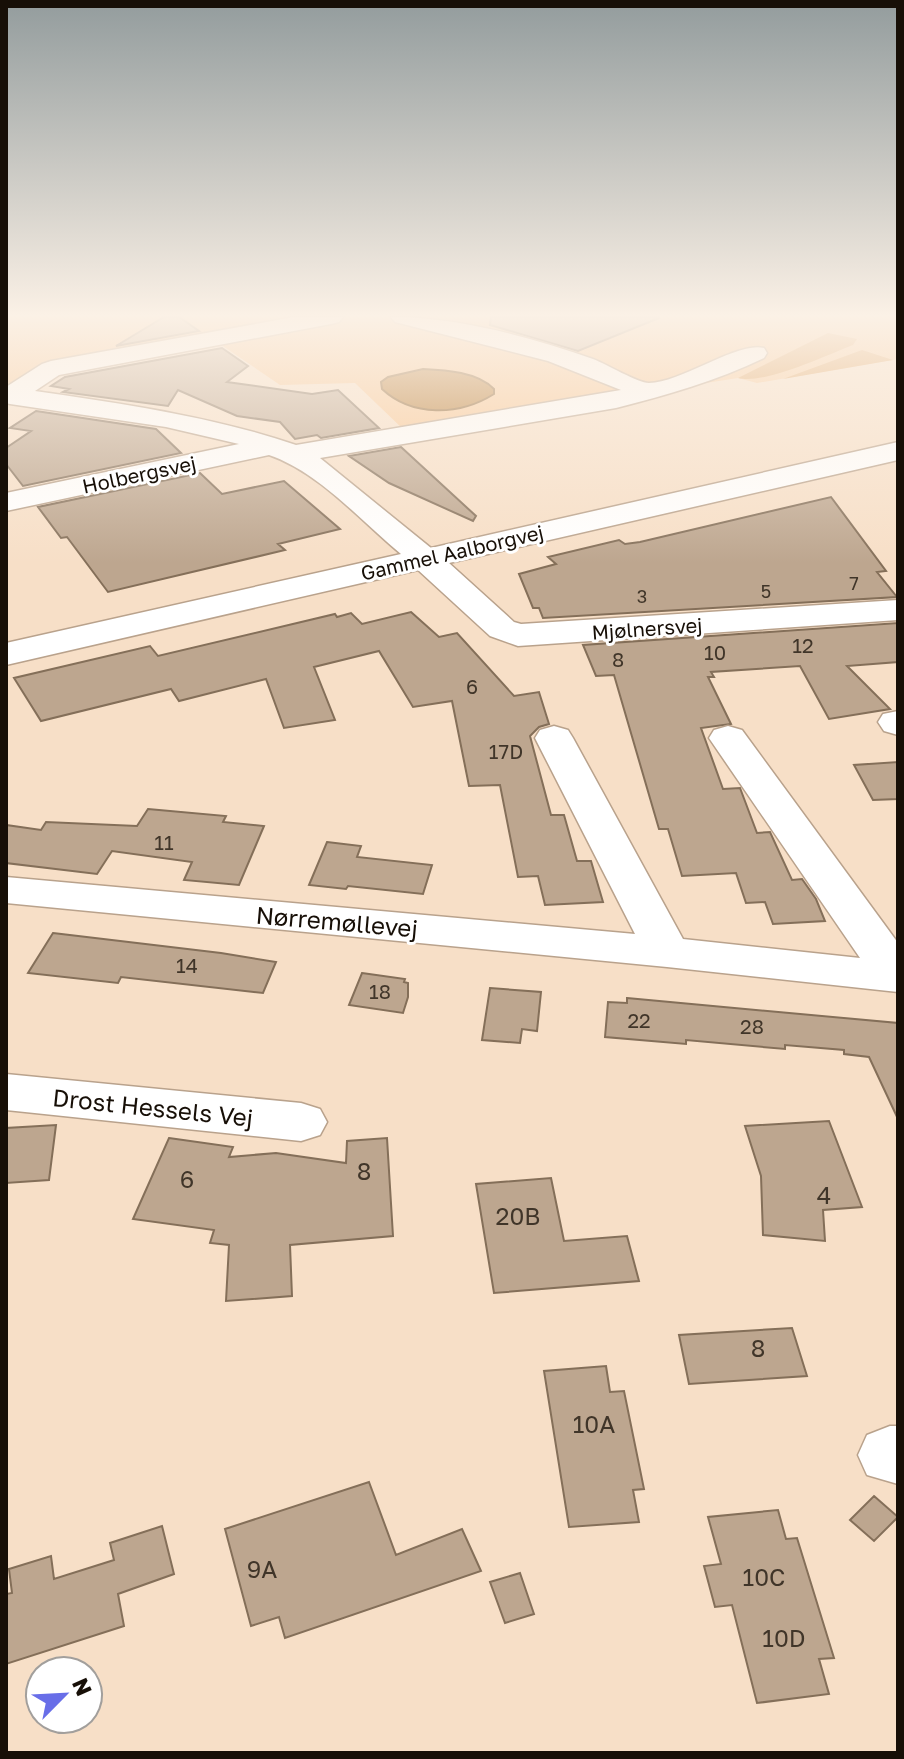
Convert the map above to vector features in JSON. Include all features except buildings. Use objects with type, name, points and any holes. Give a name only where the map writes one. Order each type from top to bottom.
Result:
[{"type":"street","points":[[29,399],[166,419],[239,435],[284,450]]},
{"type":"street","name":"Holbergsvej","points":[[6,502],[284,450],[606,399]]},
{"type":"street","name":"Mjølnersvej","points":[[284,450],[323,473],[502,629],[518,635],[898,610]]},
{"type":"street","name":"Gammel Aalborgvej","points":[[6,654],[898,451]]},
{"type":"street","points":[[554,738],[667,952]]},
{"type":"street","name":"Nørremøllevej","points":[[728,738],[898,977]]},
{"type":"street","name":"Nørremøllevej","points":[[6,890],[667,952],[898,977]]},
{"type":"street","name":"Drost Hessels Vej","points":[[6,1092],[301,1122]]},
{"type":"shaded area","points":[[372,399],[603,399],[404,430]]},
{"type":"shaded area","points":[[396,399],[484,399],[451,409],[421,409]]}]
